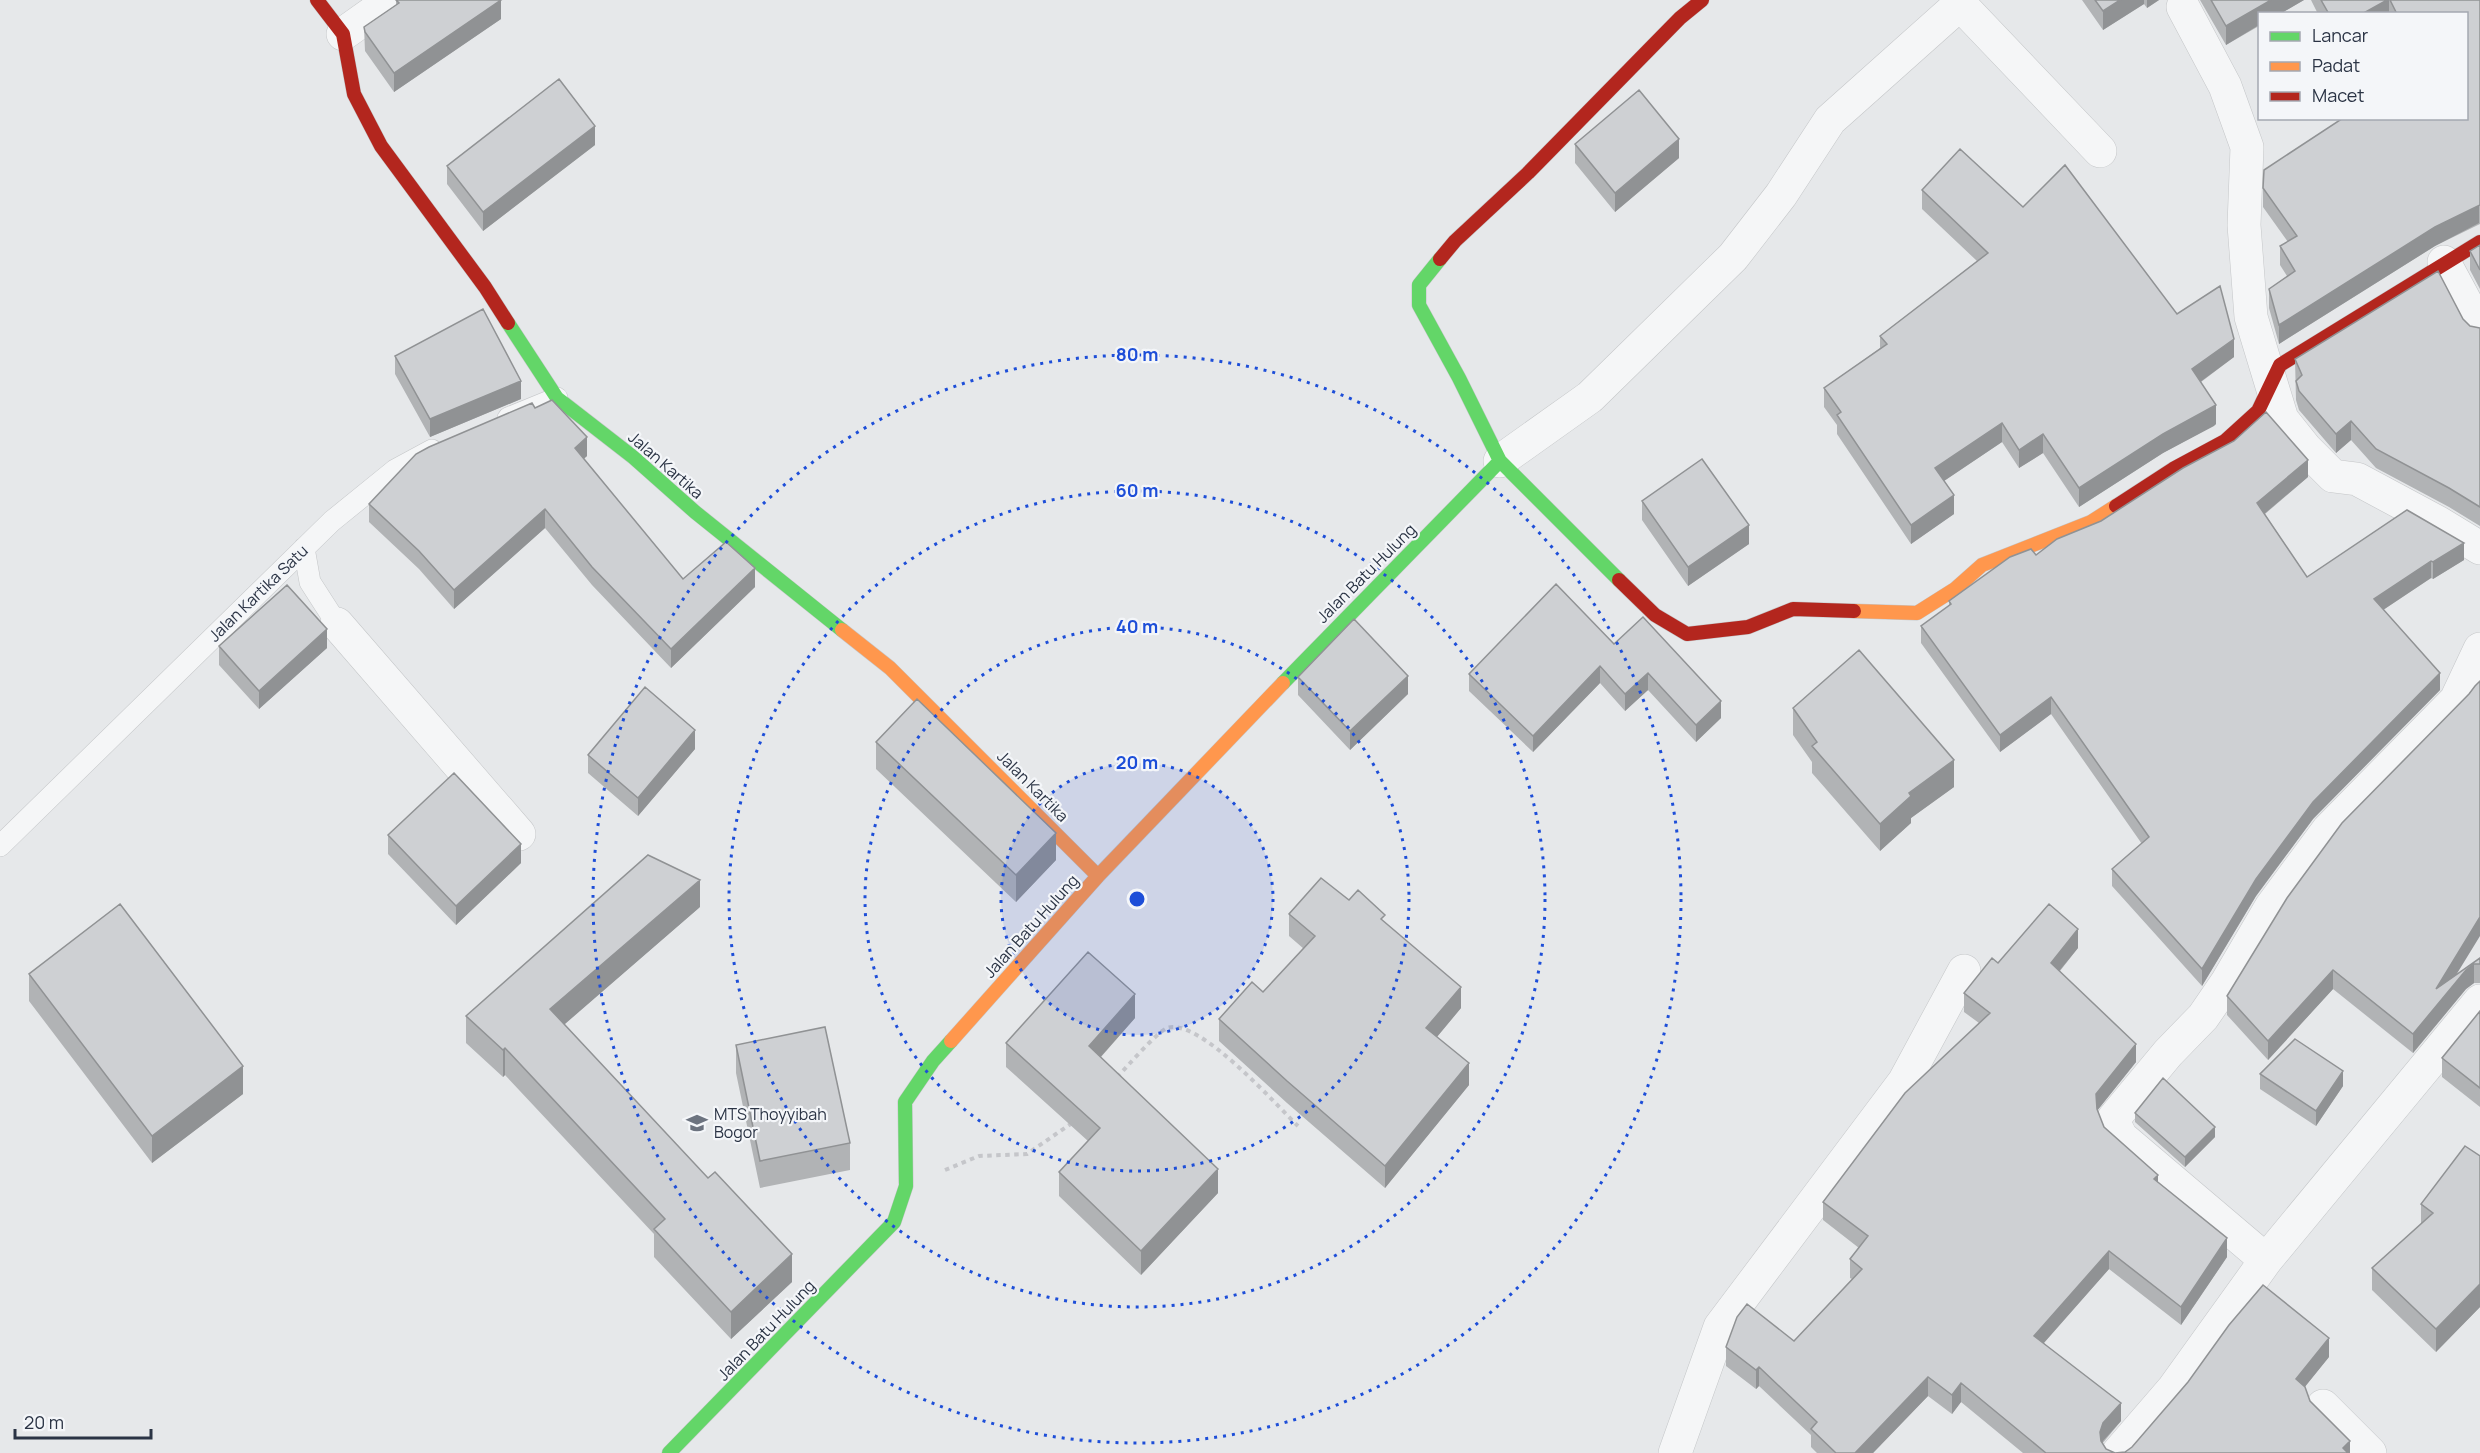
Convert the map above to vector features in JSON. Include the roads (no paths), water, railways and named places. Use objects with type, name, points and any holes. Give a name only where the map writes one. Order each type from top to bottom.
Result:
[{"type":"street","name":"Jalan Kartika","points":[[317,0],[343,34],[354,94],[381,146],[485,286],[557,398],[633,457],[695,512],[890,668],[1098,876]]},
{"type":"street","points":[[343,34],[391,0]]},
{"type":"street","points":[[1702,0],[1680,18],[1528,173],[1455,241],[1419,285],[1419,305],[1459,378],[1500,461],[1655,615],[1687,634],[1748,627],[1793,609],[1917,613],[1955,589],[1982,565],[2091,522],[2173,469],[2225,441],[2258,411],[2272,386],[2280,365],[2444,262],[2480,242]]},
{"type":"street","points":[[1500,461],[1590,397],[1733,257],[1781,195],[1830,120],[1960,4],[2100,151]]},
{"type":"street","points":[[2183,7],[2225,86],[2247,147],[2244,225],[2250,307],[2282,419],[2306,449],[2333,476],[2357,479],[2479,546]]},
{"type":"street","points":[[2444,262],[2480,328]]},
{"type":"street","name":"Jalan Batu Hulung","points":[[669,1453],[894,1222],[906,1186],[905,1102],[940,1052],[1098,876],[1316,648],[1500,461]]},
{"type":"street","points":[[337,624],[519,834]]},
{"type":"street","points":[[2266,1260],[2121,1137],[2114,1118],[2168,1053],[2203,1017],[2227,982],[2271,907],[2328,830],[2456,700],[2480,649]]},
{"type":"street","points":[[1675,1453],[1720,1328],[1904,1082],[1964,971]]},
{"type":"street","points":[[2118,1453],[2174,1388],[2266,1260],[2480,1001]]},
{"type":"street","points":[[2324,1406],[2370,1453]]},
{"type":"lane","points":[[485,428],[557,398]]},
{"type":"lane","name":"Jalan Kartika Satu","points":[[0,846],[332,521],[395,470],[423,454],[454,441]]},
{"type":"lane","points":[[304,548],[310,582],[337,624]]},
{"type":"place","name":"MTS Thoyyibah Bogor","points":[[697,1123]]}]
